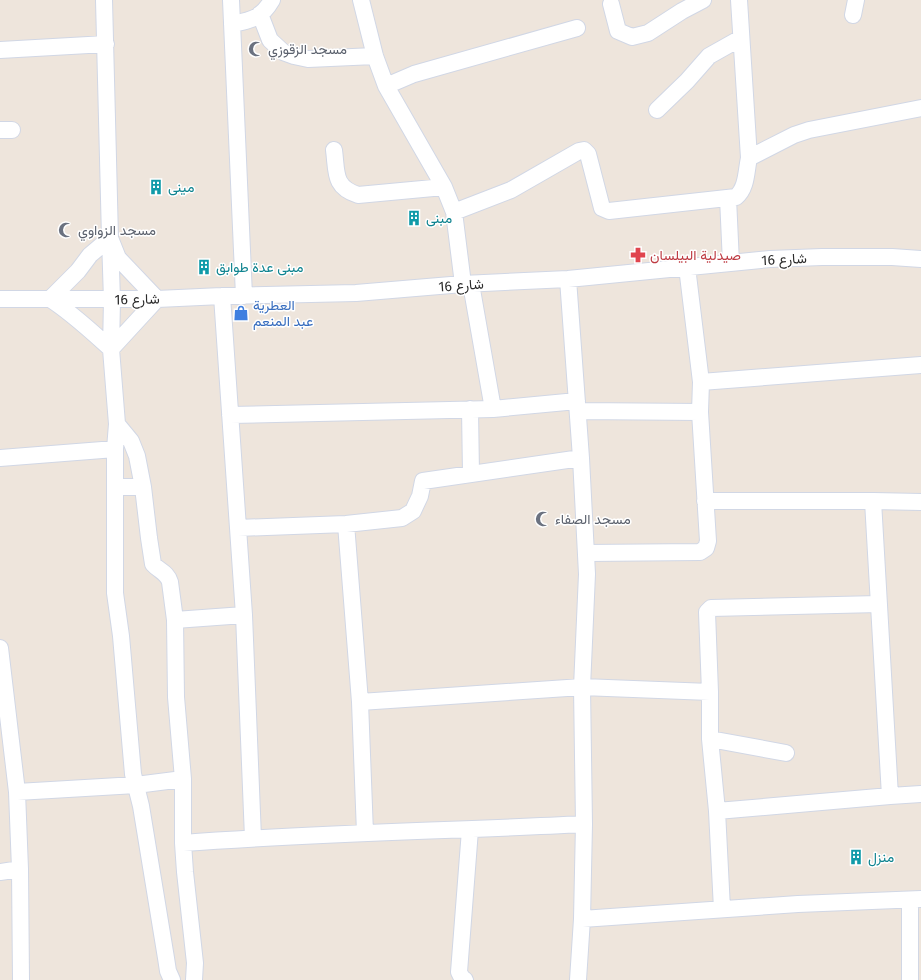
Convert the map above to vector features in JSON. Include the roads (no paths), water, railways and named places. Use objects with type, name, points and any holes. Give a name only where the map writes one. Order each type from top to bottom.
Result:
[{"type":"street","points":[[104,0],[112,300],[111,349],[117,424],[115,449],[115,593],[122,636],[132,765],[168,971],[172,980]]},
{"type":"street","points":[[231,0],[244,296]]},
{"type":"street","points":[[232,24],[251,20],[260,14],[272,0]]},
{"type":"street","points":[[361,0],[374,56],[386,86],[444,187],[454,212],[467,284],[493,408]]},
{"type":"street","points":[[611,4],[618,31],[632,37],[648,33],[682,11],[704,0]]},
{"type":"street","points":[[454,212],[500,195],[579,150],[584,150],[588,154],[602,208],[608,211],[736,197],[741,193],[744,187],[749,158],[739,0]]},
{"type":"street","points":[[260,14],[270,40],[283,52],[308,59],[374,56]]},
{"type":"street","points":[[386,86],[414,74],[577,28]]},
{"type":"street","points":[[657,110],[709,56],[741,38]]},
{"type":"street","points":[[0,50],[106,44]]},
{"type":"street","points":[[749,158],[794,135],[809,130],[921,108]]},
{"type":"street","points":[[334,150],[338,181],[348,192],[358,195],[444,187]]},
{"type":"street","points":[[728,198],[731,264]]},
{"type":"street","points":[[110,238],[90,255],[78,271],[50,299],[82,322],[111,349]]},
{"type":"street","points":[[110,238],[118,258],[157,299],[111,349]]},
{"type":"street","name":"شارع 16","points":[[0,299],[112,300],[222,296],[356,294],[467,284],[568,279],[770,259],[892,257],[921,259]]},
{"type":"street","points":[[586,552],[700,552],[706,548],[708,541],[700,412],[701,382],[687,267]]},
{"type":"street","points":[[568,279],[581,458],[587,574],[582,687],[584,824],[582,920],[578,980]]},
{"type":"street","points":[[222,296],[244,615],[253,838]]},
{"type":"street","points":[[701,382],[921,365]]},
{"type":"street","points":[[230,415],[577,406],[700,412]]},
{"type":"street","points":[[470,409],[471,474]]},
{"type":"street","points":[[117,424],[131,441],[138,456],[153,564],[168,576],[175,620],[176,697],[183,779],[183,843],[195,963],[194,980]]},
{"type":"street","points":[[0,458],[115,449]]},
{"type":"street","points":[[238,528],[346,524],[376,522],[402,518],[413,511],[420,496],[423,481],[581,458]]},
{"type":"street","points":[[116,488],[143,487]]},
{"type":"street","points":[[706,501],[921,502]]},
{"type":"street","points":[[873,501],[890,796]]},
{"type":"street","points":[[346,524],[360,702],[365,833]]},
{"type":"street","points":[[722,909],[717,811],[710,739],[707,612],[711,608],[879,604]]},
{"type":"street","points":[[175,620],[244,615]]},
{"type":"street","points":[[0,648],[17,792],[20,870],[21,980]]},
{"type":"street","points":[[360,702],[582,687],[710,692]]},
{"type":"street","points":[[710,739],[786,753]]},
{"type":"street","points":[[17,792],[136,785],[183,779]]},
{"type":"street","points":[[717,811],[921,794]]},
{"type":"street","points":[[183,843],[253,838],[584,824]]},
{"type":"street","points":[[465,980],[459,972],[470,830]]},
{"type":"street","points":[[0,872],[20,870]]},
{"type":"street","points":[[582,920],[798,904],[915,900],[910,980]]},
{"type":"place","name":"مسجد الزقوزي","points":[[256,49]]},
{"type":"place","name":"مينى","points":[[156,187]]},
{"type":"place","name":"مبنى","points":[[414,218]]},
{"type":"place","name":"مسجد الزواوي","points":[[66,230]]},
{"type":"place","name":"صيدلية البيلسان","points":[[638,255]]},
{"type":"place","name":"مبنى عدة طوابق","points":[[204,267]]},
{"type":"place","name":"العطرية عبد المنعم","points":[[241,313]]},
{"type":"place","name":"مسجد الصفاء","points":[[543,519]]},
{"type":"place","name":"منزل","points":[[856,857]]}]
